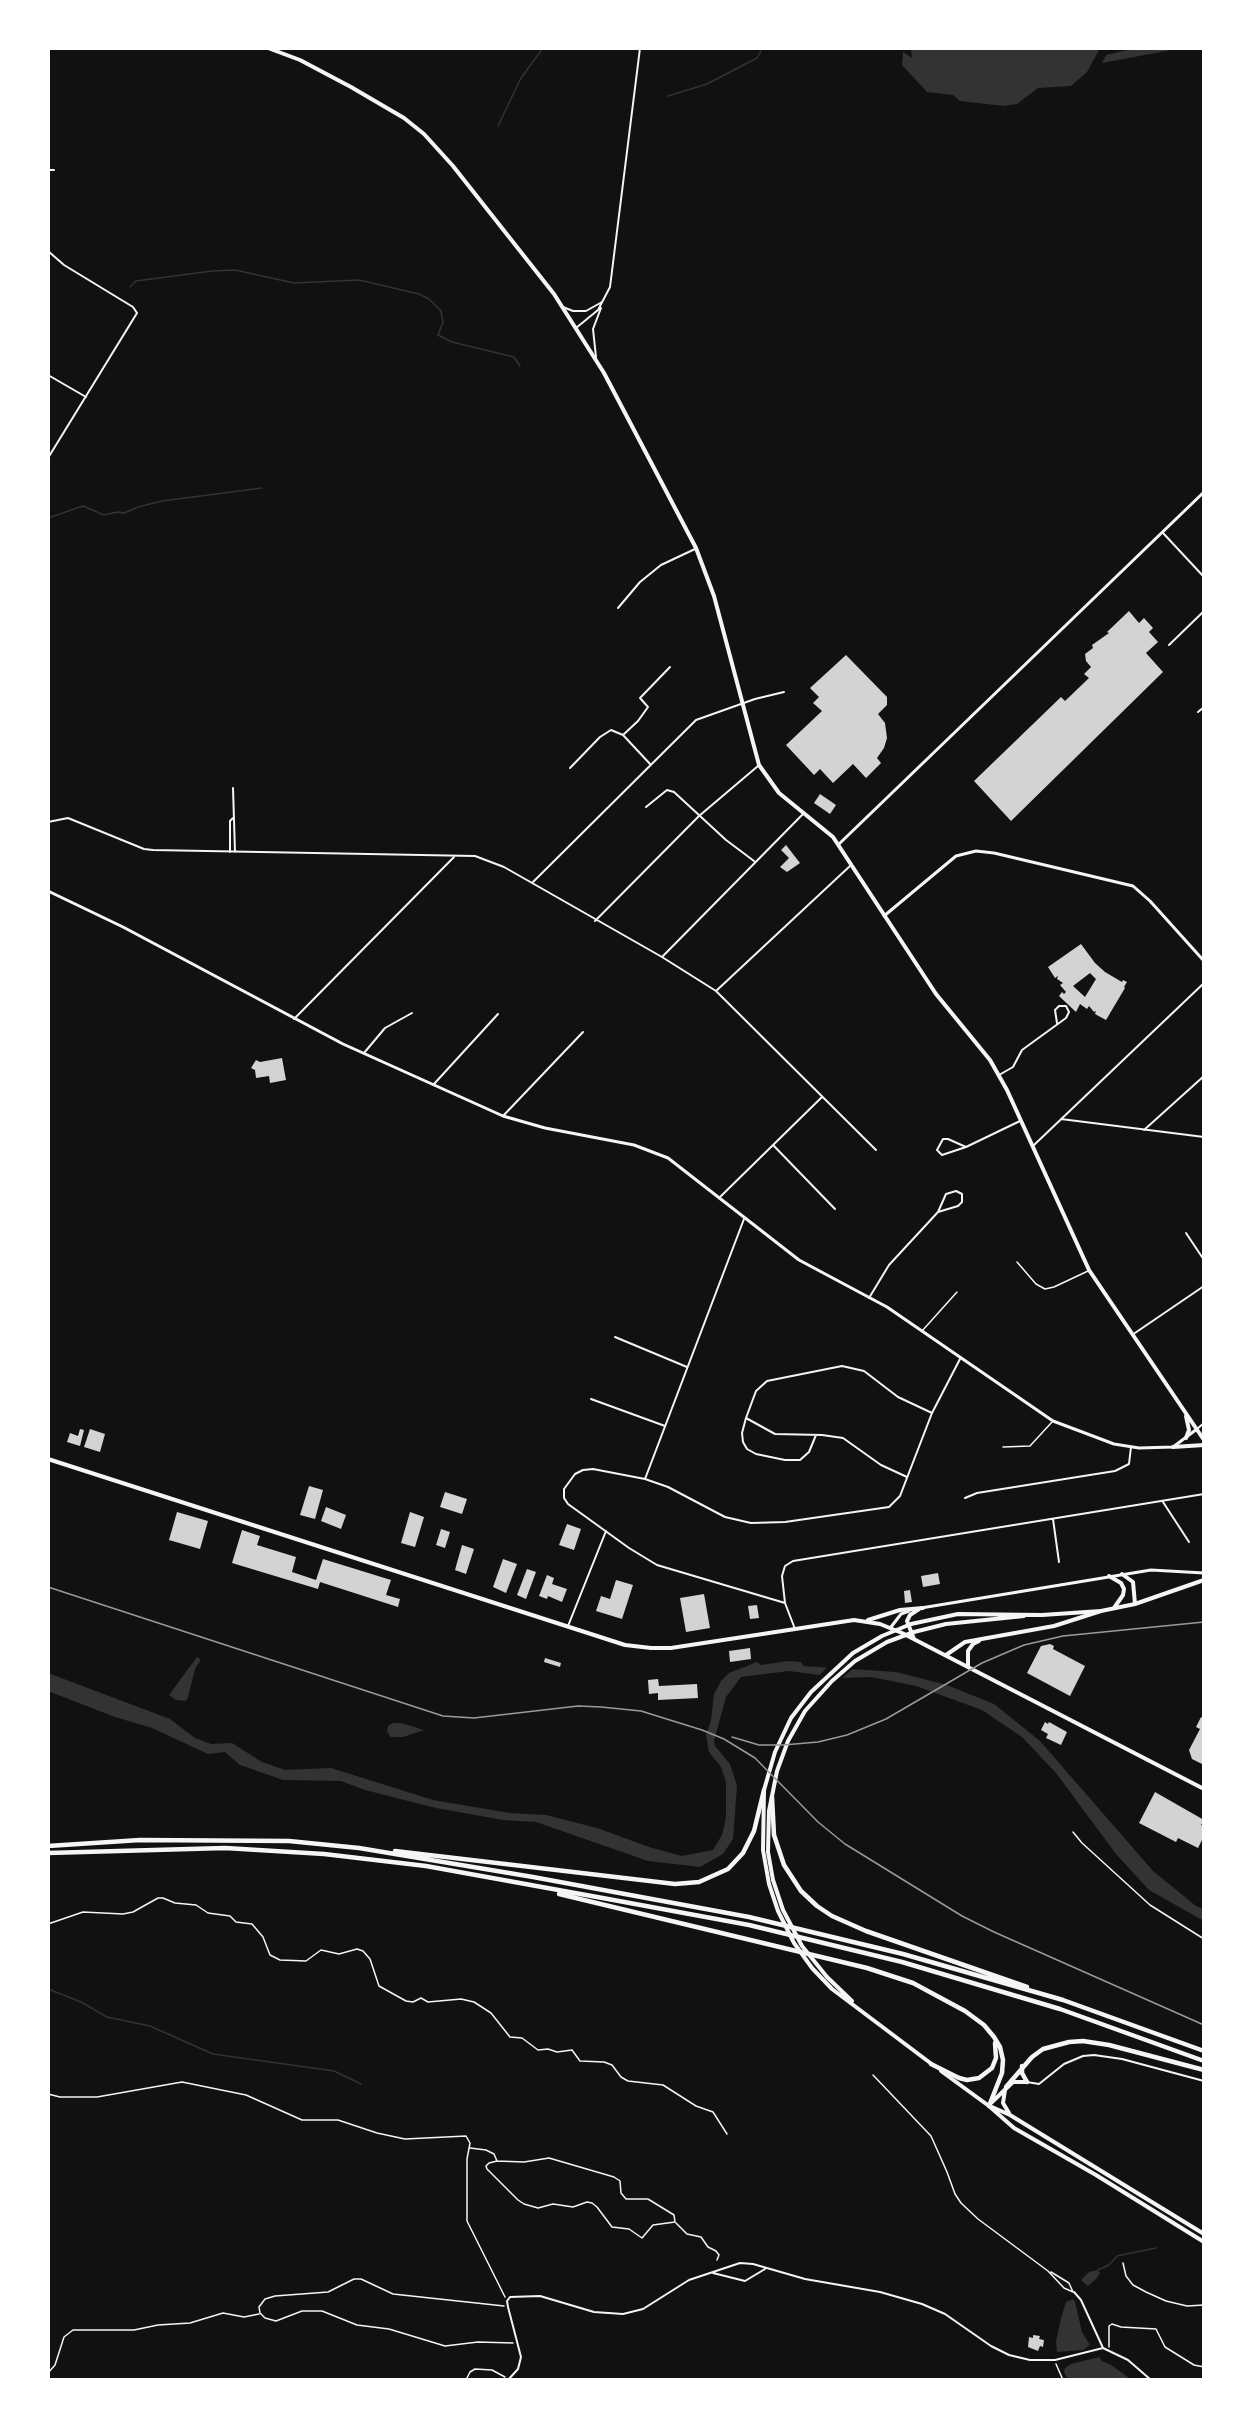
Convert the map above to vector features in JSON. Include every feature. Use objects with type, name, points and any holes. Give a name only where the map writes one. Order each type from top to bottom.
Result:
[{"type":"highway","points":[[48,1846],[140,1840],[289,1841],[427,1853],[675,1884],[710,1879],[736,1862],[754,1831],[764,1791]]},
{"type":"highway","points":[[772,1797],[774,1835],[784,1865],[801,1891],[832,1916],[866,1931],[1204,2051]]},
{"type":"highway","points":[[48,1853],[170,1848],[289,1851],[426,1866],[749,1925],[891,1959],[1060,2009],[1204,2061]]},
{"type":"highway","points":[[359,1848],[555,1881],[779,1924],[903,1954],[1063,2000]]},
{"type":"highway","points":[[534,1887],[914,1983],[965,2011],[984,2025],[994,2037],[1000,2047],[1003,2060],[1002,2073],[989,2106]]},
{"type":"highway","points":[[931,2064],[958,2078],[967,2080],[979,2078],[992,2068],[996,2058],[994,2037]]},
{"type":"highway","points":[[1006,2087],[1022,2065],[1043,2049],[1056,2044],[1083,2041],[1123,2048],[1204,2070]]},
{"type":"highway","points":[[1022,2065],[1022,2073],[1027,2082]]},
{"type":"main road","points":[[268,48],[308,64],[358,90],[404,118],[424,134],[445,156],[521,250],[563,307],[597,360],[696,548],[714,596],[759,765],[779,794],[827,831],[839,844],[936,994],[987,1056],[999,1075],[1089,1270],[1204,1440]]},
{"type":"main road","points":[[1185,1412],[1189,1430],[1186,1438]]},
{"type":"main road","points":[[1173,1447],[1204,1445]]},
{"type":"main road","points":[[48,1459],[616,1643],[651,1648],[682,1647],[854,1620],[891,1627],[1204,1789]]},
{"type":"main road","points":[[1122,1574],[1133,1582],[1136,1604]]},
{"type":"main road","points":[[1109,1576],[1121,1582],[1124,1589],[1114,1609]]},
{"type":"main road","points":[[834,1987],[802,1946],[789,1923],[777,1894],[768,1852],[767,1823],[777,1771],[788,1741],[805,1711],[818,1696],[843,1671],[869,1652],[898,1637],[930,1627],[1114,1609],[1136,1604],[1204,1580]]},
{"type":"main road","points":[[864,1621],[900,1610],[923,1608]]},
{"type":"main road","points":[[914,1639],[908,1625],[908,1618],[923,1608]]},
{"type":"main road","points":[[946,1655],[965,1642],[1054,1626],[1101,1611]]},
{"type":"main road","points":[[1042,1615],[958,1614],[928,1619],[891,1631],[864,1645],[820,1682],[802,1703],[783,1733],[764,1791],[763,1851],[773,1896],[794,1942],[812,1968],[862,2011],[989,2106],[1014,2128],[1096,2175],[1204,2242]]},
{"type":"main road","points":[[968,1666],[970,1648],[986,1638]]},
{"type":"main road","points":[[989,2106],[1013,2082],[1027,2082]]},
{"type":"main road","points":[[1006,2087],[1003,2103],[1010,2115]]},
{"type":"main road","points":[[989,2106],[1010,2115],[1204,2234]]},
{"type":"street","points":[[597,360],[593,329],[613,272],[640,48]]},
{"type":"street","points":[[48,170],[54,170]]},
{"type":"street","points":[[48,251],[64,265],[137,311],[136,317],[48,458]]},
{"type":"street","points":[[563,307],[573,311],[586,311],[604,300]]},
{"type":"street","points":[[576,328],[590,318],[604,300]]},
{"type":"street","points":[[48,375],[86,397]]},
{"type":"street","points":[[839,844],[1204,492]]},
{"type":"street","points":[[1162,532],[1204,577]]},
{"type":"street","points":[[618,608],[640,582],[661,565],[696,548]]},
{"type":"street","points":[[1168,645],[1204,611]]},
{"type":"street","points":[[623,735],[638,721],[648,707],[640,698],[670,667]]},
{"type":"street","points":[[532,883],[696,720],[784,692]]},
{"type":"street","points":[[1198,712],[1204,707]]},
{"type":"street","points":[[570,768],[600,737],[611,730],[623,735],[651,765]]},
{"type":"street","points":[[595,921],[699,816],[759,765]]},
{"type":"street","points":[[233,788],[233,818],[236,821],[235,852]]},
{"type":"street","points":[[646,807],[667,790],[674,792],[699,816],[754,861]]},
{"type":"street","points":[[662,957],[754,861],[804,813]]},
{"type":"street","points":[[48,822],[68,818],[144,849],[475,856],[504,867],[717,991],[876,1150]]},
{"type":"street","points":[[230,852],[230,821],[233,818]]},
{"type":"street","points":[[884,916],[956,856],[976,851],[994,853],[1133,886],[1204,961]]},
{"type":"street","points":[[294,1019],[454,857]]},
{"type":"street","points":[[717,991],[852,864]]},
{"type":"street","points":[[48,891],[123,927],[294,1019],[503,1116],[545,1128],[634,1145],[668,1158],[744,1219],[813,1269],[869,1298],[1053,1421],[1114,1444],[1131,1447],[1173,1447],[1204,1423]]},
{"type":"street","points":[[1032,1147],[1204,983]]},
{"type":"street","points":[[999,1075],[1013,1067],[1022,1050],[1069,1014],[1069,1010],[1063,1005],[1055,1010],[1057,1023]]},
{"type":"street","points":[[363,1053],[385,1028],[412,1013]]},
{"type":"street","points":[[434,1084],[498,1014]]},
{"type":"street","points":[[503,1116],[583,1032]]},
{"type":"street","points":[[1144,1130],[1204,1076]]},
{"type":"street","points":[[719,1198],[823,1096]]},
{"type":"street","points":[[1060,1119],[1204,1137]]},
{"type":"street","points":[[966,1147],[945,1139],[940,1141],[937,1150],[942,1155],[966,1147],[1020,1121]]},
{"type":"street","points":[[773,1145],[835,1209]]},
{"type":"street","points":[[869,1298],[889,1264],[938,1212],[946,1194],[957,1191],[962,1194],[962,1202],[958,1206],[938,1212]]},
{"type":"street","points":[[645,1479],[744,1219]]},
{"type":"street","points":[[1185,1233],[1204,1260]]},
{"type":"street","points":[[1132,1335],[1204,1286]]},
{"type":"street","points":[[615,1337],[688,1367]]},
{"type":"street","points":[[785,1604],[657,1565],[567,1503],[563,1495],[564,1489],[576,1472],[593,1469],[645,1479],[679,1491],[725,1517],[740,1522],[758,1523],[889,1507],[900,1496],[932,1413],[960,1359]]},
{"type":"street","points":[[816,1435],[809,1452],[800,1460],[787,1461],[756,1454],[747,1449],[742,1433],[756,1391],[767,1381],[842,1366],[864,1371],[894,1395],[932,1413]]},
{"type":"street","points":[[591,1399],[665,1426]]},
{"type":"street","points":[[746,1418],[775,1434],[846,1438],[881,1465],[907,1477]]},
{"type":"street","points":[[965,1498],[976,1493],[1117,1470],[1129,1464],[1131,1447]]},
{"type":"street","points":[[795,1629],[785,1604],[783,1570],[793,1561],[1204,1494]]},
{"type":"street","points":[[1163,1502],[1189,1542]]},
{"type":"street","points":[[1053,1519],[1059,1562]]},
{"type":"street","points":[[568,1627],[606,1531]]},
{"type":"street","points":[[891,1627],[906,1611],[923,1608],[1122,1574],[1162,1569],[1204,1572]]},
{"type":"street","points":[[1027,2082],[1039,2084],[1064,2064],[1094,2055],[1122,2059],[1204,2081]]},
{"type":"street","points":[[509,2379],[521,2362],[508,2307],[507,2301],[510,2297],[540,2296],[594,2312],[623,2314],[643,2309],[683,2283],[735,2264],[758,2265],[766,2269],[880,2292],[922,2304],[945,2314],[991,2346],[1009,2355],[1030,2360],[1055,2360],[1102,2348]]},
{"type":"street","points":[[712,2273],[745,2281],[766,2269]]},
{"type":"street","points":[[1074,2292],[1081,2300],[1102,2348],[1128,2360],[1151,2380]]},
{"type":"lane","points":[[1017,1263],[1036,1284],[1045,1289],[1089,1270]]},
{"type":"lane","points":[[921,1331],[957,1293]]},
{"type":"lane","points":[[1003,1447],[1032,1445],[1053,1421]]},
{"type":"lane","points":[[1073,1832],[1150,1905],[1204,1939]]},
{"type":"lane","points":[[873,2075],[931,2136],[961,2203],[978,2219],[1048,2271],[1064,2288],[1074,2292]]},
{"type":"lane","points":[[1048,2271],[1069,2283],[1074,2292]]},
{"type":"path","points":[[48,1924],[83,1912],[123,1914],[133,1912],[163,1898],[174,1903],[196,1905],[208,1913],[230,1916],[236,1922],[252,1924],[263,1938],[270,1955],[280,1960],[306,1961],[321,1950],[339,1954],[357,1949],[363,1951],[370,1959],[379,1986],[406,2001],[413,2002],[421,1998],[428,2002],[461,1999],[474,2002],[491,2013],[510,2037],[522,2038],[538,2050],[548,2049],[561,2052],[570,2049],[580,2061],[597,2060],[612,2065],[621,2077],[628,2081],[663,2085],[696,2106],[713,2112],[727,2134]]},
{"type":"path","points":[[48,2094],[60,2097],[97,2097],[182,2082],[246,2095],[302,2120],[338,2120],[377,2133],[405,2139],[466,2136],[470,2140],[467,2221],[507,2301]]},
{"type":"path","points":[[469,2148],[486,2150],[494,2154],[497,2161]]},
{"type":"path","points":[[675,2222],[653,2225],[642,2238],[629,2229],[612,2228],[592,2203],[587,2202],[573,2207],[553,2204],[538,2208],[524,2204],[486,2166],[497,2161],[524,2162],[549,2158],[614,2177],[620,2181],[621,2193],[626,2199],[648,2199],[674,2215],[675,2222],[687,2234],[701,2237],[708,2247],[716,2251],[719,2255],[717,2260]]},
{"type":"path","points":[[1123,2263],[1126,2276],[1133,2285],[1146,2292],[1166,2301],[1187,2306],[1204,2305]]},
{"type":"path","points":[[508,2307],[393,2294],[361,2279],[354,2279],[328,2292],[308,2292],[266,2299],[259,2307],[260,2313],[265,2318],[276,2321],[302,2311],[322,2311],[357,2325],[389,2329],[445,2346],[478,2342],[518,2343]]},
{"type":"path","points":[[48,2373],[55,2365],[64,2337],[73,2330],[134,2330],[158,2325],[190,2323],[224,2313],[244,2317],[260,2313]]},
{"type":"path","points":[[1108,2351],[1112,2324],[1121,2327],[1156,2329],[1165,2347],[1194,2365],[1204,2367]]},
{"type":"path","points":[[1055,2360],[1063,2380]]},
{"type":"path","points":[[466,2380],[470,2372],[482,2368],[492,2370],[509,2379]]},
{"type":"shaded area","points":[[911,48],[1100,48],[1087,72],[1071,86],[1038,88],[1017,104],[1004,106],[960,101],[953,95],[927,92],[902,65],[903,52],[912,58]]},
{"type":"shaded area","points":[[1136,48],[1182,48],[1102,63],[1106,55]]},
{"type":"shaded area","points":[[197,1657],[200,1661],[195,1669],[188,1697],[186,1701],[176,1700],[169,1695]]},
{"type":"shaded area","points":[[788,1661],[801,1662],[803,1666],[896,1672],[947,1685],[994,1704],[1040,1741],[1153,1871],[1196,1906],[1204,1909],[1204,1921],[1149,1890],[1116,1854],[1056,1773],[1022,1737],[982,1710],[916,1686],[871,1677],[841,1678],[789,1671],[741,1677],[726,1697],[714,1741],[715,1746],[730,1764],[737,1786],[733,1839],[723,1854],[700,1867],[648,1861],[536,1822],[503,1820],[436,1808],[365,1790],[341,1781],[283,1780],[240,1765],[225,1752],[208,1754],[152,1728],[115,1717],[48,1691],[48,1673],[170,1719],[195,1738],[211,1744],[232,1743],[262,1762],[285,1770],[331,1768],[433,1800],[510,1813],[546,1815],[597,1828],[682,1856],[713,1850],[722,1835],[726,1818],[726,1782],[721,1767],[709,1752],[706,1735],[711,1720],[714,1694],[721,1681],[729,1673],[757,1662],[761,1665]]},
{"type":"shaded area","points":[[393,1723],[424,1730],[403,1737],[391,1737],[387,1732],[388,1726]]},
{"type":"shaded area","points":[[1098,2270],[1100,2273],[1097,2278],[1088,2286],[1081,2280],[1089,2272]]},
{"type":"shaded area","points":[[1073,2299],[1082,2332],[1090,2345],[1083,2350],[1057,2352],[1056,2341],[1061,2318],[1066,2302]]},
{"type":"shaded area","points":[[1099,2357],[1132,2380],[1068,2380],[1064,2372],[1065,2368],[1071,2364]]},
{"type":"pier","points":[[830,1665],[856,1666],[839,1681],[817,1677]]},
{"type":"building","points":[[1129,611],[1139,623],[1144,618],[1153,628],[1149,632],[1158,642],[1146,653],[1163,672],[1011,821],[974,781],[1061,697],[1065,701],[1089,678],[1084,674],[1091,667],[1086,661],[1085,654]]},
{"type":"building","points":[[846,655],[887,697],[887,705],[878,714],[885,723],[887,738],[877,758],[881,763],[866,778],[853,764],[833,783],[820,769],[814,775],[786,745],[822,711],[813,703],[819,697],[810,688]]},
{"type":"building","points":[[820,794],[836,805],[830,814],[814,803]]},
{"type":"building","points":[[786,845],[800,863],[787,872],[780,867],[789,858],[781,850]]},
{"type":"building","points":[[1081,944],[1105,972],[1122,982],[1123,980],[1127,982],[1106,1020],[1095,1014],[1096,1011],[1094,1012],[1089,1006],[1087,1009],[1080,1004],[1076,1012],[1059,996],[1062,992],[1064,994],[1066,992],[1060,985],[1063,983],[1057,979],[1058,976],[1055,978],[1048,967]],"holes":[[[1090,973],[1096,979],[1085,997],[1073,986]]]},
{"type":"building","points":[[282,1058],[286,1080],[270,1083],[269,1076],[256,1078],[255,1070],[251,1068],[256,1060],[260,1062]]},
{"type":"building","points":[[80,1429],[84,1430],[80,1446],[67,1442],[70,1433],[78,1436]]},
{"type":"building","points":[[90,1429],[105,1434],[100,1452],[84,1447]]},
{"type":"building","points":[[309,1486],[323,1490],[315,1519],[300,1515]]},
{"type":"building","points":[[445,1492],[467,1499],[462,1514],[440,1507]]},
{"type":"building","points":[[326,1507],[346,1515],[341,1529],[321,1521]]},
{"type":"building","points":[[177,1512],[208,1521],[200,1549],[169,1540]]},
{"type":"building","points":[[410,1512],[424,1517],[415,1547],[401,1543]]},
{"type":"building","points":[[567,1524],[581,1529],[574,1550],[559,1545]]},
{"type":"building","points":[[441,1529],[450,1532],[445,1548],[436,1545]]},
{"type":"building","points":[[242,1530],[260,1536],[257,1545],[296,1557],[292,1572],[316,1580],[323,1559],[391,1580],[386,1595],[400,1599],[398,1607],[320,1582],[318,1589],[232,1563]]},
{"type":"building","points":[[462,1545],[474,1549],[466,1574],[455,1570]]},
{"type":"building","points":[[503,1559],[517,1564],[506,1593],[493,1587]]},
{"type":"building","points":[[527,1569],[536,1572],[526,1599],[517,1595]]},
{"type":"building","points":[[938,1573],[940,1584],[923,1587],[921,1576]]},
{"type":"building","points":[[547,1575],[554,1578],[552,1584],[567,1589],[562,1602],[548,1596],[547,1599],[539,1596]]},
{"type":"building","points":[[616,1580],[633,1585],[622,1619],[596,1611],[601,1596],[610,1599]]},
{"type":"building","points":[[910,1590],[912,1602],[905,1603],[904,1591]]},
{"type":"building","points":[[704,1594],[710,1628],[686,1632],[680,1598]]},
{"type":"building","points":[[757,1605],[759,1618],[750,1619],[748,1606]]},
{"type":"building","points":[[1050,1644],[1054,1646],[1053,1649],[1085,1666],[1070,1696],[1027,1673],[1041,1646]]},
{"type":"building","points":[[750,1648],[751,1659],[730,1662],[729,1651]]},
{"type":"building","points":[[545,1658],[561,1663],[560,1667],[544,1662]]},
{"type":"building","points":[[658,1679],[659,1686],[697,1684],[698,1698],[658,1700],[658,1693],[649,1694],[648,1680]]},
{"type":"building","points":[[1201,1717],[1204,1719],[1204,1765],[1192,1759],[1189,1750],[1200,1729],[1196,1727]]},
{"type":"building","points":[[1045,1722],[1067,1732],[1061,1745],[1046,1738],[1048,1734],[1041,1730]]},
{"type":"building","points":[[1155,1792],[1204,1820],[1201,1825],[1204,1826],[1204,1836],[1198,1848],[1178,1838],[1176,1842],[1139,1823]]},
{"type":"building","points":[[1033,2335],[1040,2336],[1039,2339],[1044,2340],[1043,2347],[1040,2346],[1038,2351],[1028,2347],[1029,2337],[1033,2338]]},
{"type":"waterway","points":[[498,126],[521,78],[543,48]]},
{"type":"waterway","points":[[668,96],[707,84],[757,58],[761,51]]},
{"type":"waterway","points":[[130,287],[136,281],[235,270],[294,283],[359,280],[419,294],[429,299],[441,311],[443,322],[438,335],[452,342],[514,357],[520,366]]},
{"type":"waterway","points":[[48,518],[83,506],[104,515],[124,513],[162,501],[262,488]]},
{"type":"waterway","points":[[48,1989],[81,2002],[107,2017],[150,2026],[213,2054],[334,2071],[361,2084]]},
{"type":"waterway","points":[[1098,2270],[1109,2265],[1117,2256],[1156,2248]]},
{"type":"railway","points":[[48,1587],[443,1716],[474,1718],[578,1706],[601,1707],[641,1711],[702,1730],[724,1739],[755,1758],[818,1822],[845,1844],[962,1916],[1204,2025]]},
{"type":"railway","points":[[732,1737],[759,1745],[783,1745],[818,1742],[847,1735],[886,1719],[982,1663],[1024,1645],[1063,1636],[1204,1622]]}]
